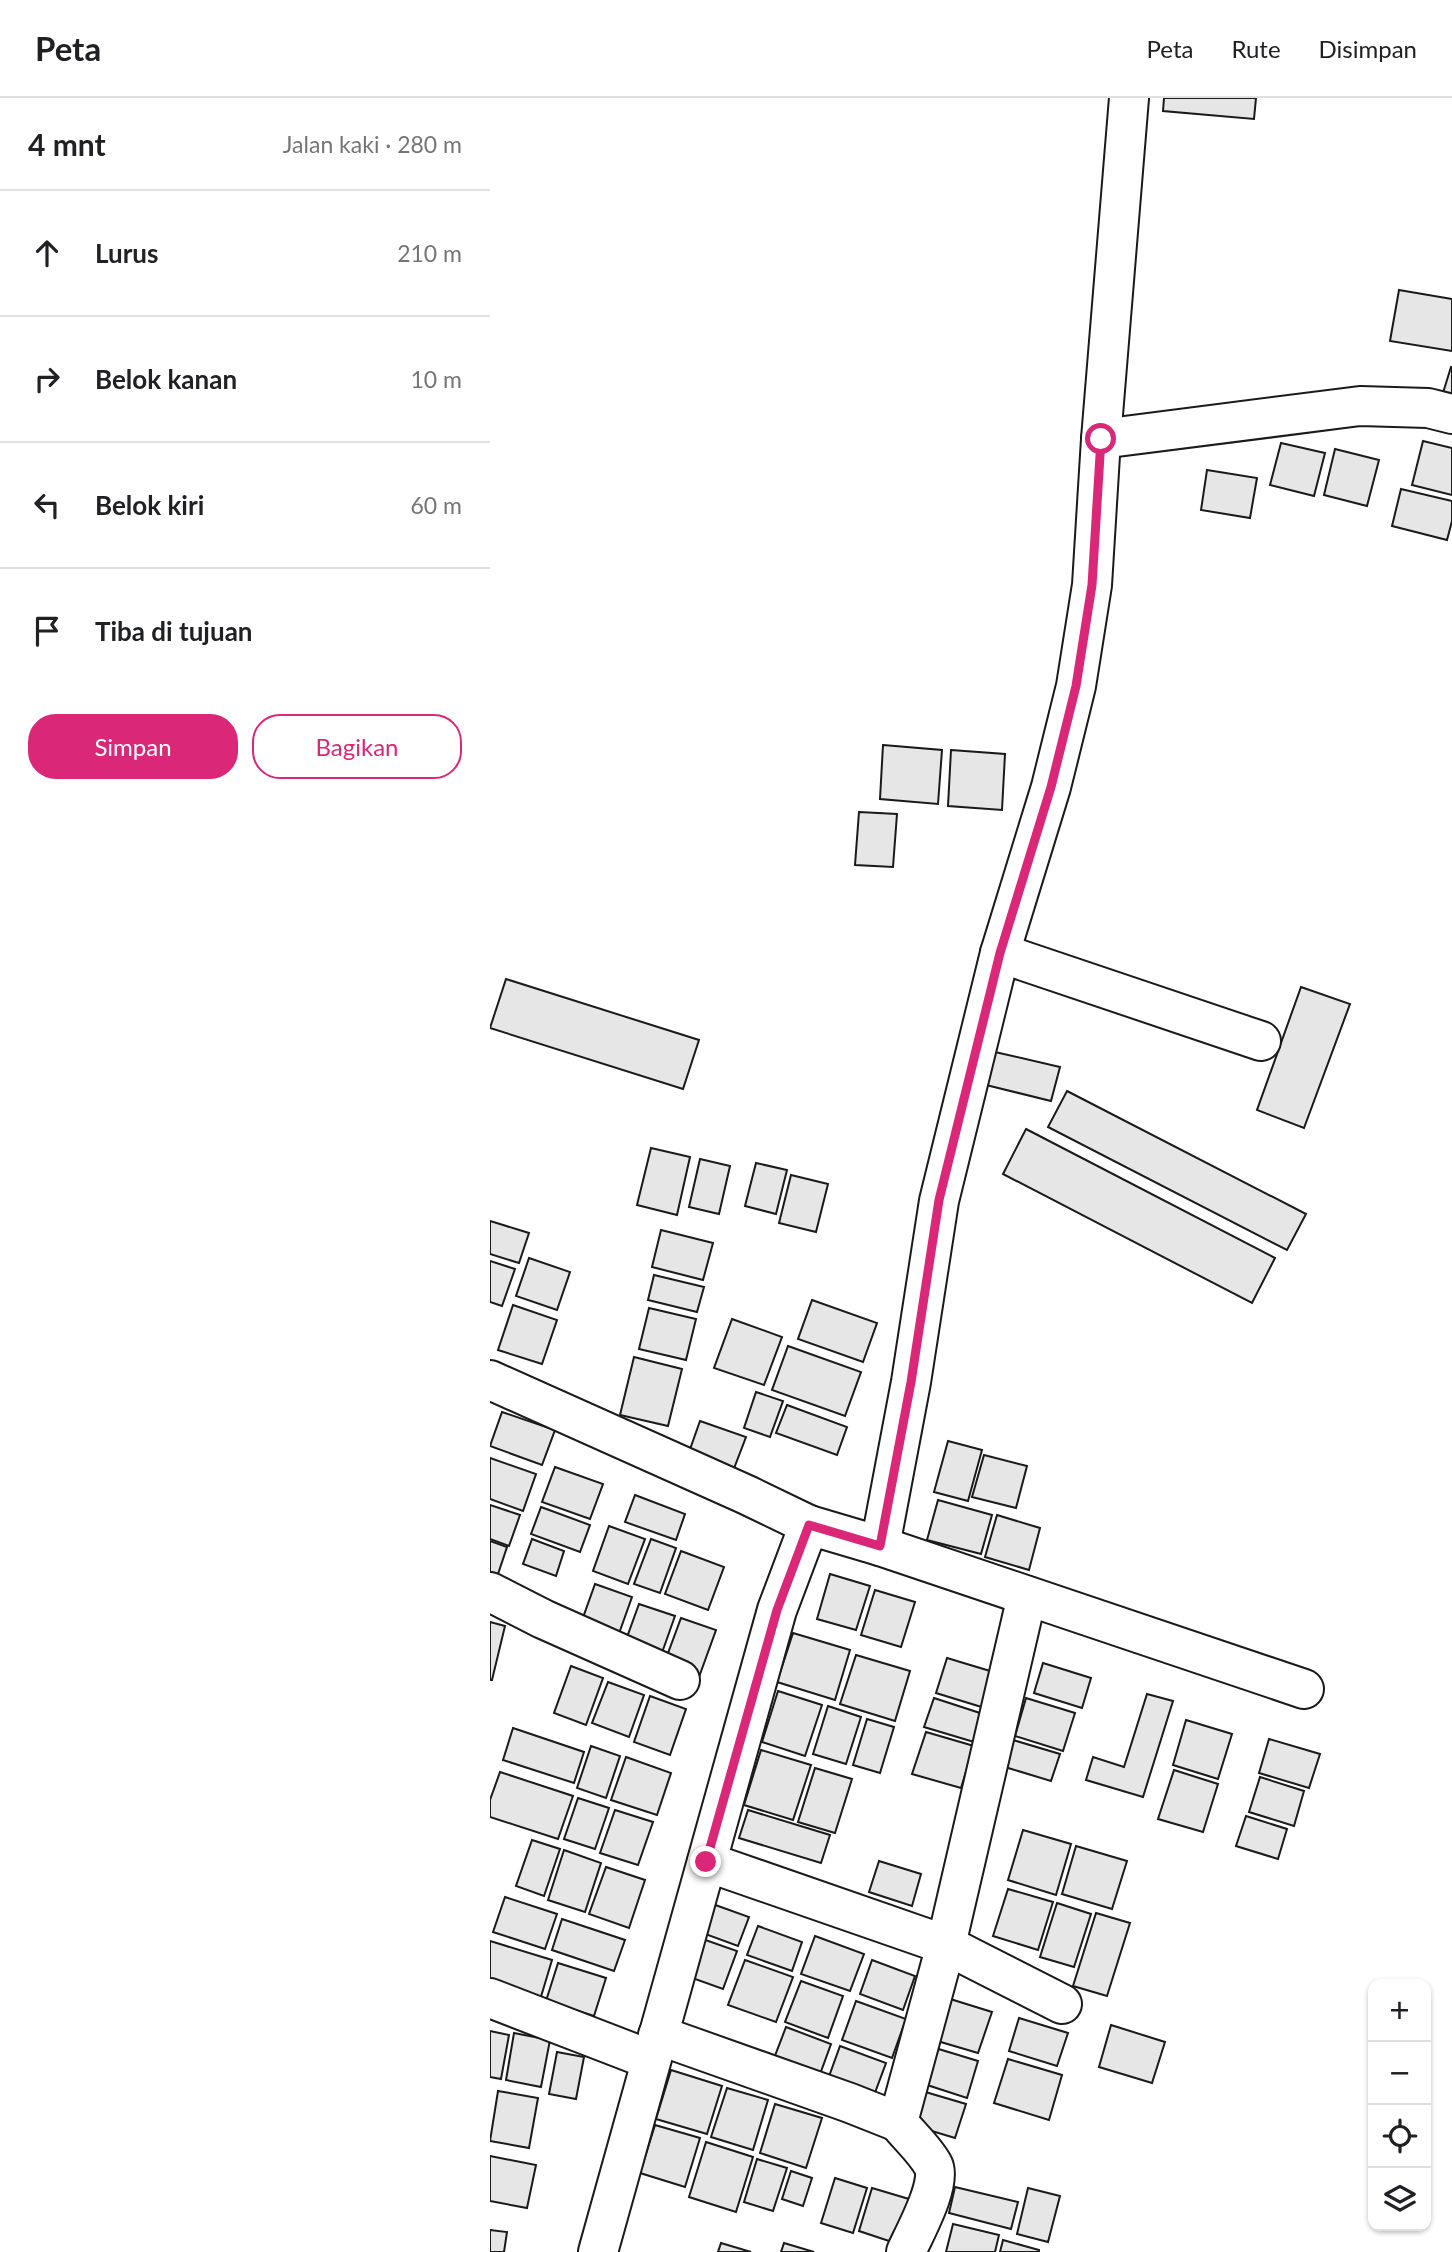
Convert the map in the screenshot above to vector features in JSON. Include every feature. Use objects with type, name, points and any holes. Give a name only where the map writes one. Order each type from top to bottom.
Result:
[{"type":"street","points":[[880,1546],[911,1382],[939,1200],[1000,953],[1051,787],[1076,686],[1092,585],[1129,98]]},
{"type":"street","points":[[1101,439],[1360,406],[1428,408],[1452,414]]},
{"type":"street","points":[[1000,953],[1261,1041]]},
{"type":"street","points":[[490,1380],[809,1525],[880,1546],[1304,1689]]},
{"type":"street","points":[[598,2252],[777,1610],[809,1525]]},
{"type":"street","points":[[490,1592],[543,1619],[680,1680]]},
{"type":"street","points":[[898,2122],[946,1945],[1027,1596]]},
{"type":"street","points":[[706,1862],[946,1945],[1062,2004]]},
{"type":"street","points":[[490,1998],[850,2103],[898,2122],[934,2165],[935,2176],[933,2189],[906,2252]]},
{"type":"building","points":[[1164,98],[1256,98],[1254,119],[1163,111]]},
{"type":"building","points":[[1399,290],[1452,299],[1452,351],[1390,341]]},
{"type":"building","points":[[1452,367],[1452,399],[1442,396]]},
{"type":"building","points":[[1423,441],[1452,448],[1452,495],[1412,485]]},
{"type":"building","points":[[1281,443],[1325,453],[1314,496],[1270,485]]},
{"type":"building","points":[[1335,449],[1379,460],[1367,506],[1324,495]]},
{"type":"building","points":[[1207,470],[1257,478],[1250,518],[1201,510]]},
{"type":"building","points":[[1401,489],[1452,501],[1452,521],[1447,540],[1392,526]]},
{"type":"building","points":[[883,745],[942,750],[938,804],[880,799]]},
{"type":"building","points":[[951,750],[1005,754],[1002,810],[948,806]]},
{"type":"building","points":[[859,812],[897,814],[893,867],[855,865]]},
{"type":"building","points":[[506,979],[699,1040],[683,1089],[490,1028]]},
{"type":"building","points":[[1301,987],[1350,1004],[1304,1128],[1257,1110]]},
{"type":"building","points":[[995,1052],[1060,1067],[1051,1101],[986,1085]]},
{"type":"building","points":[[1067,1091],[1306,1214],[1287,1250],[1048,1127]]},
{"type":"building","points":[[1026,1129],[1275,1258],[1252,1303],[1003,1174]]},
{"type":"building","points":[[651,1148],[690,1157],[677,1215],[637,1205]]},
{"type":"building","points":[[700,1159],[730,1166],[719,1214],[689,1207]]},
{"type":"building","points":[[756,1163],[787,1170],[776,1214],[745,1206]]},
{"type":"building","points":[[791,1175],[828,1184],[816,1232],[779,1223]]},
{"type":"building","points":[[490,1221],[529,1233],[519,1263],[490,1254]]},
{"type":"building","points":[[661,1230],[713,1243],[703,1280],[652,1267]]},
{"type":"building","points":[[529,1258],[570,1272],[557,1310],[516,1296]]},
{"type":"building","points":[[490,1261],[515,1269],[502,1306],[490,1302]]},
{"type":"building","points":[[654,1275],[704,1287],[697,1312],[648,1300]]},
{"type":"building","points":[[812,1300],[877,1323],[863,1362],[798,1339]]},
{"type":"building","points":[[513,1305],[557,1320],[542,1364],[498,1350]]},
{"type":"building","points":[[649,1308],[696,1319],[686,1360],[639,1349]]},
{"type":"building","points":[[732,1319],[782,1337],[764,1385],[714,1368]]},
{"type":"building","points":[[788,1346],[861,1372],[845,1416],[772,1390]]},
{"type":"building","points":[[634,1357],[682,1369],[668,1426],[620,1415]]},
{"type":"building","points":[[756,1392],[783,1401],[770,1437],[744,1428]]},
{"type":"building","points":[[787,1405],[847,1427],[837,1455],[776,1433]]},
{"type":"building","points":[[502,1412],[555,1430],[542,1465],[490,1446]]},
{"type":"building","points":[[700,1421],[746,1437],[733,1471],[688,1455]]},
{"type":"building","points":[[948,1441],[982,1450],[968,1501],[934,1492]]},
{"type":"building","points":[[984,1455],[1027,1466],[1016,1508],[972,1497]]},
{"type":"building","points":[[490,1458],[536,1474],[523,1511],[490,1499]]},
{"type":"building","points":[[555,1467],[603,1484],[590,1519],[542,1502]]},
{"type":"building","points":[[635,1495],[685,1514],[676,1540],[625,1522]]},
{"type":"building","points":[[938,1500],[992,1515],[981,1554],[927,1540]]},
{"type":"building","points":[[490,1505],[520,1515],[509,1546],[490,1539]]},
{"type":"building","points":[[541,1507],[590,1525],[580,1552],[531,1534]]},
{"type":"building","points":[[997,1515],[1040,1528],[1029,1570],[985,1557]]},
{"type":"building","points":[[609,1526],[645,1539],[628,1584],[593,1571]]},
{"type":"building","points":[[532,1539],[564,1551],[556,1576],[523,1564]]},
{"type":"building","points":[[651,1539],[676,1548],[660,1593],[634,1584]]},
{"type":"building","points":[[490,1541],[507,1547],[498,1574],[490,1572]]},
{"type":"building","points":[[681,1551],[724,1567],[708,1610],[665,1594]]},
{"type":"building","points":[[830,1574],[870,1586],[856,1630],[817,1619]]},
{"type":"building","points":[[595,1584],[632,1597],[617,1639],[580,1626]]},
{"type":"building","points":[[875,1590],[915,1602],[901,1647],[861,1635]]},
{"type":"building","points":[[639,1604],[675,1616],[658,1664],[622,1651]]},
{"type":"building","points":[[681,1618],[716,1630],[699,1677],[664,1664]]},
{"type":"building","points":[[490,1622],[505,1626],[492,1680],[490,1680]]},
{"type":"building","points":[[793,1633],[850,1650],[835,1700],[777,1682]]},
{"type":"building","points":[[856,1655],[910,1671],[895,1721],[840,1704]]},
{"type":"building","points":[[947,1658],[1000,1674],[988,1709],[936,1693]]},
{"type":"building","points":[[1043,1663],[1091,1678],[1082,1708],[1034,1693]]},
{"type":"building","points":[[571,1666],[603,1678],[586,1725],[554,1713]]},
{"type":"building","points":[[608,1682],[644,1695],[629,1737],[592,1723]]},
{"type":"building","points":[[778,1691],[822,1705],[805,1756],[762,1742]]},
{"type":"building","points":[[1147,1694],[1173,1701],[1143,1797],[1086,1780],[1093,1757],[1124,1767]]},
{"type":"building","points":[[650,1696],[686,1709],[670,1755],[634,1742]]},
{"type":"building","points":[[934,1698],[983,1714],[974,1742],[924,1727]]},
{"type":"building","points":[[1026,1698],[1075,1713],[1063,1751],[1015,1736]]},
{"type":"building","points":[[828,1706],[861,1717],[846,1764],[813,1754]]},
{"type":"building","points":[[867,1719],[894,1727],[880,1773],[853,1765]]},
{"type":"building","points":[[1186,1720],[1232,1734],[1218,1779],[1173,1765]]},
{"type":"building","points":[[513,1728],[584,1752],[574,1783],[503,1760]]},
{"type":"building","points":[[926,1732],[974,1746],[961,1788],[912,1774]]},
{"type":"building","points":[[1269,1739],[1320,1754],[1309,1788],[1259,1773]]},
{"type":"building","points":[[1013,1740],[1060,1754],[1051,1781],[1005,1767]]},
{"type":"building","points":[[591,1746],[620,1756],[606,1798],[577,1788]]},
{"type":"building","points":[[761,1750],[811,1765],[793,1820],[744,1805]]},
{"type":"building","points":[[626,1757],[671,1773],[657,1815],[611,1800]]},
{"type":"building","points":[[815,1768],[852,1779],[835,1833],[798,1822]]},
{"type":"building","points":[[1174,1770],[1218,1784],[1203,1832],[1158,1819]]},
{"type":"building","points":[[500,1772],[573,1796],[558,1839],[490,1817],[490,1800]]},
{"type":"building","points":[[1260,1777],[1304,1791],[1294,1826],[1249,1812]]},
{"type":"building","points":[[578,1798],[609,1808],[595,1849],[564,1839]]},
{"type":"building","points":[[615,1810],[653,1822],[638,1865],[600,1853]]},
{"type":"building","points":[[748,1810],[830,1835],[821,1863],[739,1838]]},
{"type":"building","points":[[1246,1816],[1287,1829],[1278,1859],[1236,1846]]},
{"type":"building","points":[[1023,1830],[1071,1844],[1056,1895],[1008,1880]]},
{"type":"building","points":[[532,1840],[560,1849],[544,1896],[516,1886]]},
{"type":"building","points":[[1076,1846],[1127,1861],[1112,1909],[1062,1894]]},
{"type":"building","points":[[564,1850],[601,1863],[585,1912],[548,1900]]},
{"type":"building","points":[[879,1861],[921,1874],[912,1906],[869,1892]]},
{"type":"building","points":[[606,1867],[645,1880],[629,1928],[589,1914]]},
{"type":"building","points":[[1008,1889],[1053,1902],[1038,1950],[993,1936]]},
{"type":"building","points":[[505,1897],[557,1914],[545,1949],[493,1932]]},
{"type":"building","points":[[707,1902],[749,1917],[738,1946],[697,1931]]},
{"type":"building","points":[[1057,1903],[1091,1914],[1074,1967],[1040,1957]]},
{"type":"building","points":[[1096,1913],[1130,1923],[1107,1996],[1073,1986]]},
{"type":"building","points":[[562,1919],[625,1940],[614,1971],[552,1950]]},
{"type":"building","points":[[758,1926],[802,1942],[792,1971],[747,1955]]},
{"type":"building","points":[[694,1936],[737,1951],[723,1989],[681,1974]]},
{"type":"building","points":[[815,1936],[864,1954],[850,1991],[801,1974]]},
{"type":"building","points":[[490,1941],[552,1960],[540,2000],[490,1984]]},
{"type":"building","points":[[745,1960],[793,1977],[776,2022],[728,2005]]},
{"type":"building","points":[[872,1960],[915,1976],[903,2010],[860,1994]]},
{"type":"building","points":[[558,1963],[606,1978],[594,2016],[546,2001]]},
{"type":"building","points":[[801,1981],[843,1996],[828,2038],[785,2022]]},
{"type":"building","points":[[947,1998],[992,2012],[978,2053],[934,2040]]},
{"type":"building","points":[[856,2001],[906,2019],[892,2058],[842,2040]]},
{"type":"building","points":[[1019,2018],[1068,2033],[1057,2066],[1009,2051]]},
{"type":"building","points":[[1111,2025],[1165,2042],[1152,2083],[1099,2067]]},
{"type":"building","points":[[786,2027],[831,2044],[819,2077],[773,2061]]},
{"type":"building","points":[[490,2031],[509,2035],[501,2079],[490,2077]]},
{"type":"building","points":[[514,2033],[550,2040],[541,2087],[506,2080]]},
{"type":"building","points":[[840,2046],[886,2063],[873,2098],[827,2082]]},
{"type":"building","points":[[932,2047],[978,2061],[967,2098],[921,2083]]},
{"type":"building","points":[[557,2052],[584,2057],[576,2099],[549,2094]]},
{"type":"building","points":[[1008,2059],[1062,2075],[1049,2120],[994,2103]]},
{"type":"building","points":[[671,2070],[722,2086],[707,2134],[656,2119]]},
{"type":"building","points":[[727,2088],[768,2100],[753,2150],[711,2137]]},
{"type":"building","points":[[498,2091],[538,2098],[529,2148],[490,2141]]},
{"type":"building","points":[[922,2091],[966,2104],[955,2138],[912,2125]]},
{"type":"building","points":[[775,2104],[822,2118],[806,2168],[760,2153]]},
{"type":"building","points":[[655,2125],[700,2138],[685,2187],[640,2173]]},
{"type":"building","points":[[706,2142],[753,2157],[736,2212],[689,2197]]},
{"type":"building","points":[[490,2156],[536,2165],[527,2208],[490,2201]]},
{"type":"building","points":[[757,2159],[787,2168],[773,2211],[744,2202]]},
{"type":"building","points":[[791,2171],[812,2178],[803,2206],[782,2199]]},
{"type":"building","points":[[835,2178],[867,2188],[853,2233],[821,2223]]},
{"type":"building","points":[[955,2187],[1018,2202],[1011,2229],[949,2213]]},
{"type":"building","points":[[872,2188],[909,2199],[895,2243],[859,2231]]},
{"type":"building","points":[[1028,2188],[1060,2196],[1048,2242],[1017,2234]]},
{"type":"building","points":[[953,2224],[999,2235],[995,2252],[946,2252]]},
{"type":"building","points":[[490,2230],[507,2232],[504,2252],[490,2252]]},
{"type":"building","points":[[1003,2240],[1039,2250],[1039,2252],[1000,2252]]},
{"type":"building","points":[[721,2243],[751,2252],[718,2252]]},
{"type":"building","points":[[784,2243],[814,2252],[781,2252]]},
{"type":"route","points":[[706,1862],[777,1610],[809,1525],[880,1546],[911,1382],[939,1200],[1000,953],[1051,787],[1076,686],[1092,585],[1101,439]]}]
